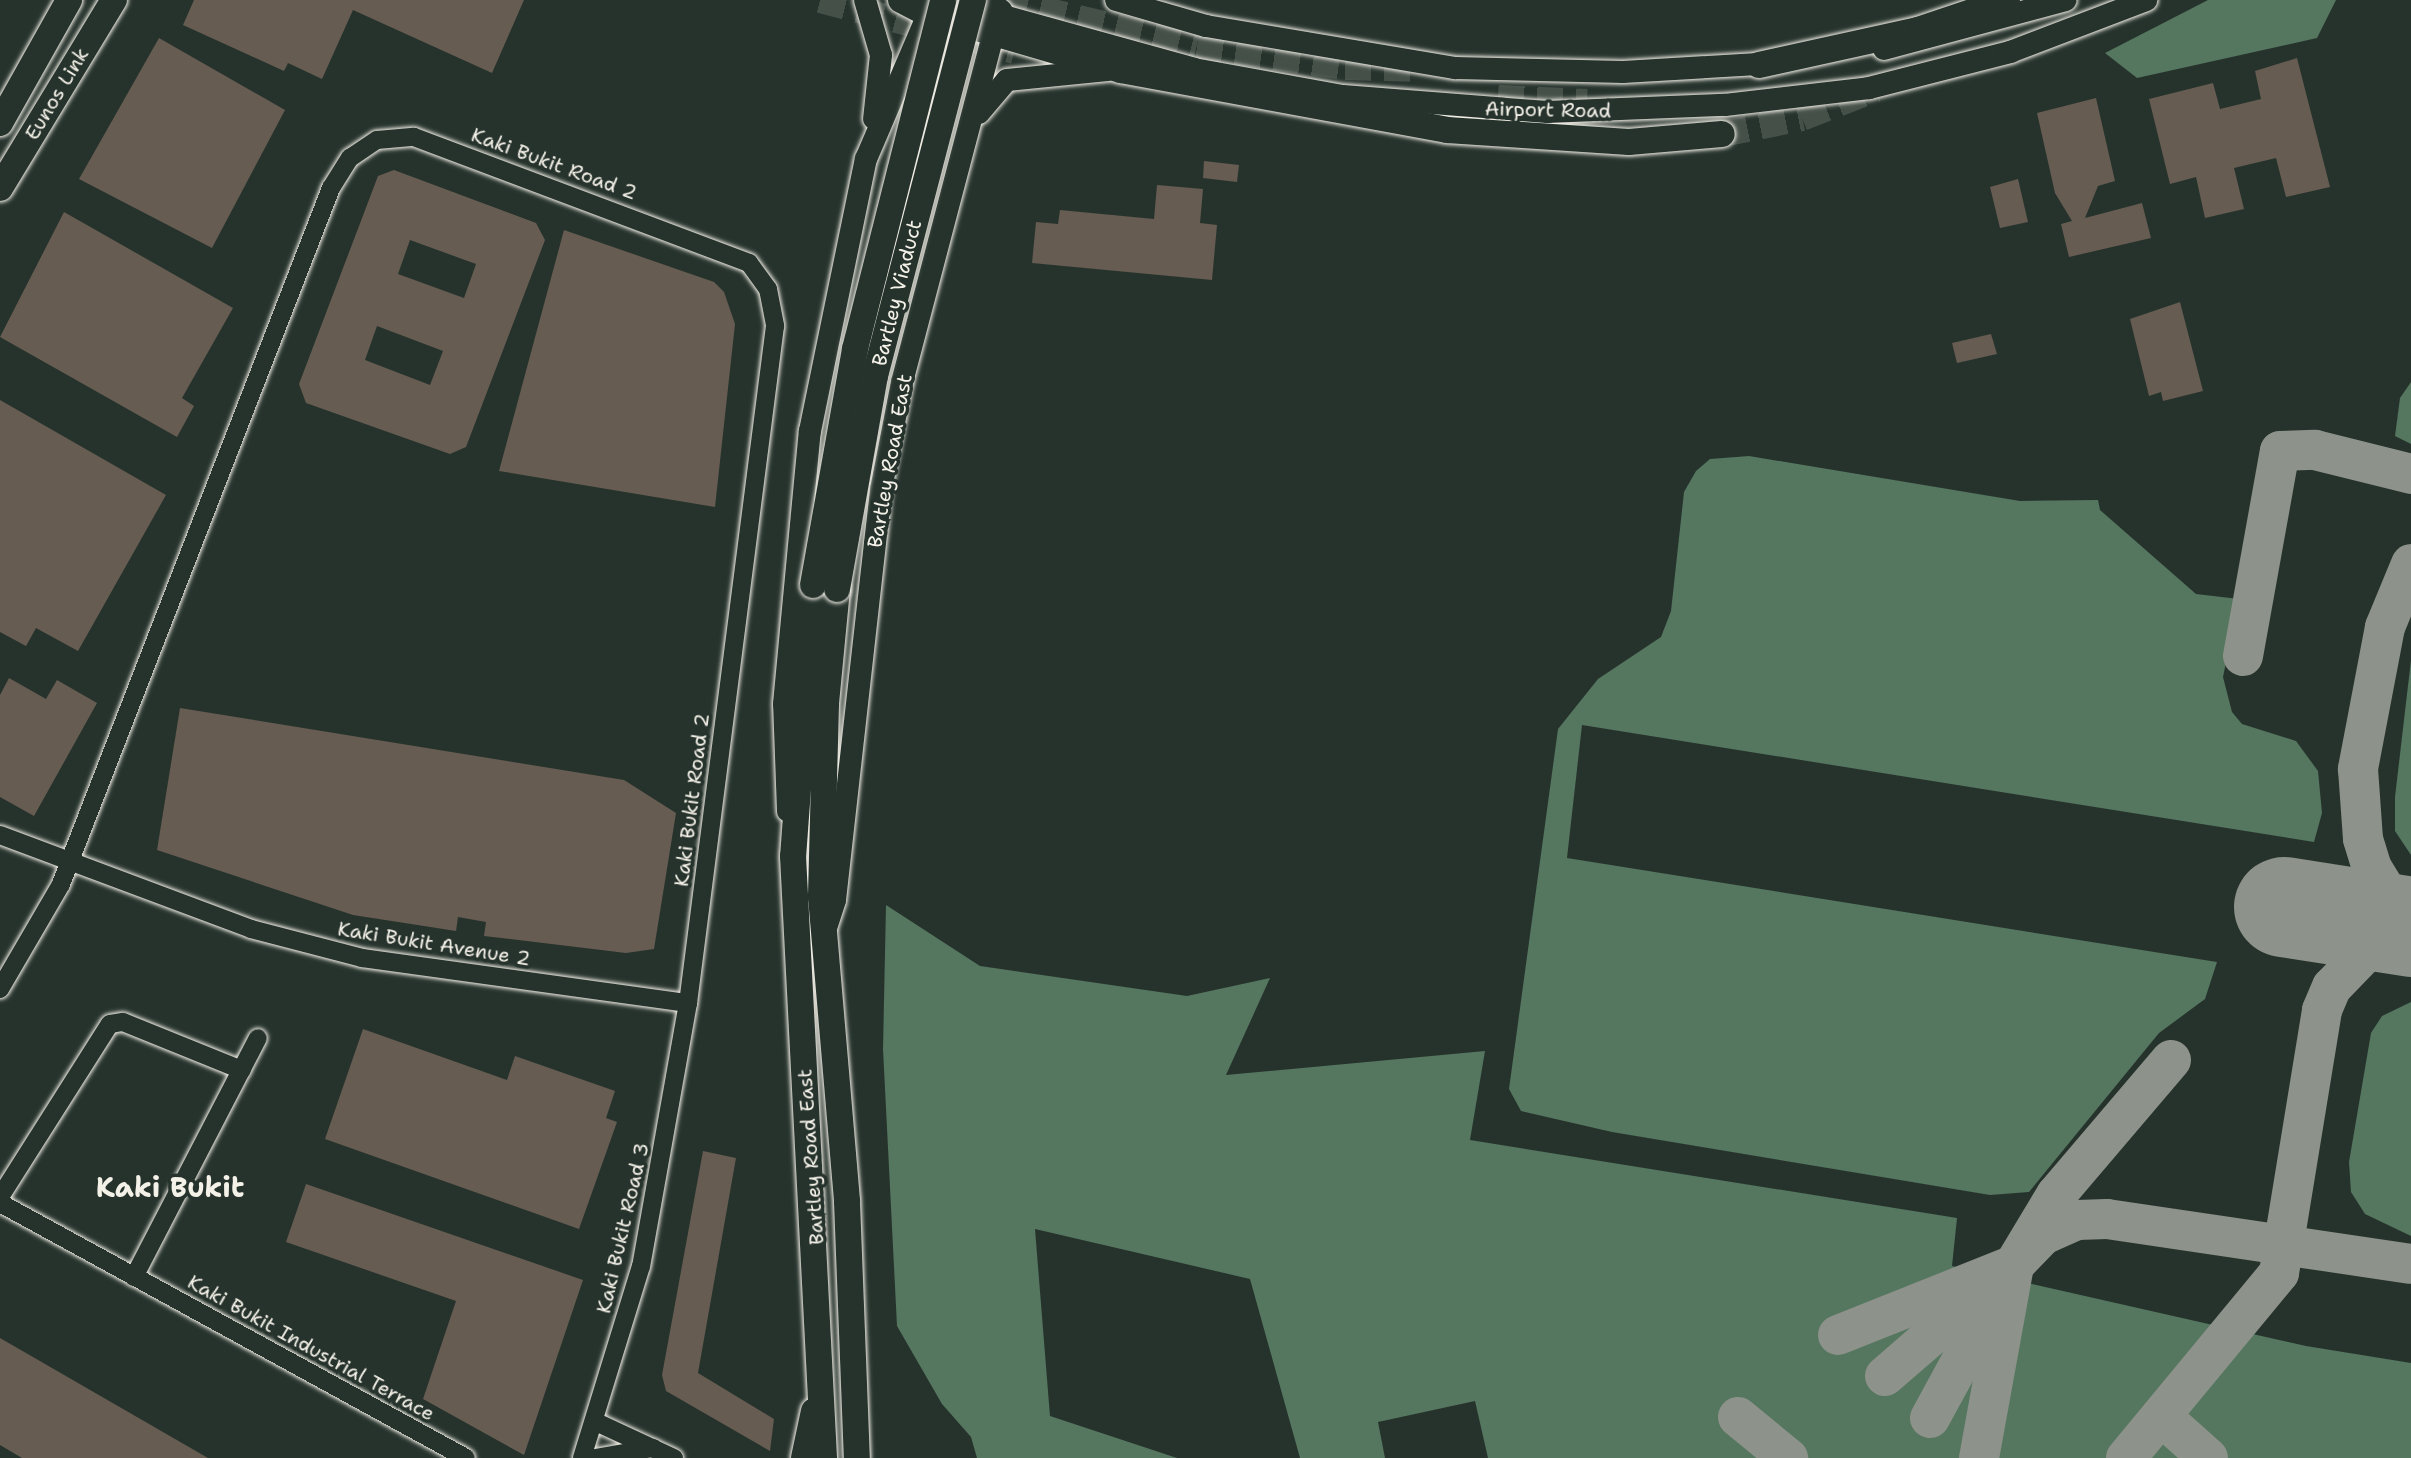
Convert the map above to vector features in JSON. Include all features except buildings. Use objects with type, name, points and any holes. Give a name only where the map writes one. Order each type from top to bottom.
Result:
[{"type":"highway","name":"Eunos Link","points":[[0,123],[69,0]]},
{"type":"highway","name":"Eunos Link","points":[[0,188],[114,0]]},
{"type":"highway","points":[[901,0],[995,11],[1121,70],[1447,130],[1629,142],[1722,134]]},
{"type":"highway","name":"Bartley Viaduct","points":[[825,587],[875,376],[973,0]]},
{"type":"highway","points":[[1759,65],[1918,30],[2007,0]]},
{"type":"highway","name":"Bartley Viaduct","points":[[825,587],[855,349],[938,4]]},
{"type":"highway","name":"Bartley Road East","points":[[824,1458],[823,1357],[793,856],[825,587]]},
{"type":"highway","name":"Bartley Road East","points":[[825,587],[821,809],[825,931],[847,1202],[857,1458]]},
{"type":"highway","points":[[804,1458],[823,1357]]},
{"type":"main road","points":[[865,0],[881,55],[866,159]]},
{"type":"main road","name":"Airport Road","points":[[1125,2],[1206,26],[1455,68],[1596,72],[1759,65],[1921,43],[2065,0]]},
{"type":"main road","name":"Airport Road","points":[[995,11],[1194,69],[1343,96],[1451,108],[1620,111],[1869,88],[2010,52],[2146,0]]},
{"type":"main road","name":"Bartley Road East","points":[[793,856],[784,704],[801,487],[866,159],[938,4]]},
{"type":"main road","name":"Bartley Road East","points":[[825,931],[835,900],[881,489],[902,382],[971,125],[995,11]]},
{"type":"main road","points":[[971,125],[1007,80],[1045,72],[1121,70]]},
{"type":"main road","points":[[1596,72],[1610,105],[1620,111]]},
{"type":"street","name":"Kaki Bukit Road 2","points":[[0,989],[69,861],[331,188],[350,158],[377,140],[414,137],[737,255],[768,289],[775,326],[688,1003]]},
{"type":"street","name":"Kaki Bukit Avenue 2","points":[[0,835],[251,929],[362,958],[688,1003]]},
{"type":"street","name":"Kaki Bukit Road 3","points":[[582,1458],[596,1422],[656,1195],[688,1003]]},
{"type":"street","name":"Kaki Bukit Industrial Terrace","points":[[242,1070],[123,1022],[110,1024],[0,1200],[134,1277],[466,1458]]},
{"type":"street","points":[[134,1277],[258,1038]]},
{"type":"street","points":[[596,1422],[674,1458]]},
{"type":"street","points":[[595,1458],[653,1448]]},
{"type":"green space","points":[[2208,0],[2336,0],[2317,38],[2137,78],[2105,53]]},
{"type":"green space","points":[[2411,382],[2411,444],[2395,436],[2400,398]]},
{"type":"green space","points":[[1749,456],[2020,501],[2098,500],[2100,510],[2196,594],[2239,599],[2223,677],[2232,712],[2242,724],[2296,741],[2318,771],[2322,813],[2314,842],[1582,725],[1567,858],[2217,962],[2205,999],[2159,1033],[2029,1192],[1990,1195],[1612,1132],[1521,1111],[1509,1089],[1558,729],[1598,679],[1661,637],[1671,611],[1684,492],[1696,471],[1710,459]]},
{"type":"green space","points":[[2411,660],[2411,855],[2395,831],[2395,797]]},
{"type":"green space","points":[[886,905],[980,966],[1187,996],[1270,978],[1226,1075],[1485,1051],[1470,1140],[1957,1218],[1952,1266],[2306,1346],[2411,1363],[2411,1458],[1488,1458],[1475,1401],[1378,1422],[1385,1458],[1300,1458],[1250,1279],[1035,1229],[1050,1416],[1177,1458],[977,1458],[971,1437],[942,1404],[897,1326],[883,1049]]},
{"type":"green space","points":[[2411,1002],[2411,1236],[2365,1214],[2351,1192],[2349,1162],[2371,1033],[2382,1016]]},
{"type":"taxiway","points":[[2243,656],[2280,451],[2315,450],[2411,474]]},
{"type":"taxiway","points":[[2411,564],[2385,627],[2358,769],[2363,839],[2372,868],[2399,912],[2411,918]]},
{"type":"taxiway","points":[[2126,1458],[2279,1273],[2322,1010],[2332,987],[2365,953],[2411,936]]},
{"type":"taxiway","points":[[2171,1060],[2056,1195],[2014,1265],[2043,1235],[2077,1220],[2107,1219],[2411,1264]]},
{"type":"taxiway","points":[[1838,1335],[2014,1265]]},
{"type":"taxiway","points":[[1979,1458],[2014,1265]]},
{"type":"taxiway","points":[[1885,1376],[1989,1286]]},
{"type":"taxiway","points":[[1930,1418],[1996,1297]]},
{"type":"taxiway","points":[[2161,1416],[2208,1458]]},
{"type":"taxiway","points":[[1738,1417],[1788,1458]]},
{"type":"runway","points":[[2284,907],[2411,927]]},
{"type":"tunnel","points":[[820,0],[1014,51]]},
{"type":"tunnel","points":[[1002,0],[1197,46],[1345,67],[1423,69]]},
{"type":"tunnel","points":[[1722,134],[1802,118],[1876,89]]},
{"type":"tunnel","points":[[1498,98],[1587,102]]},
{"type":"district","name":"Kaki Bukit","points":[[170,1187]]}]
